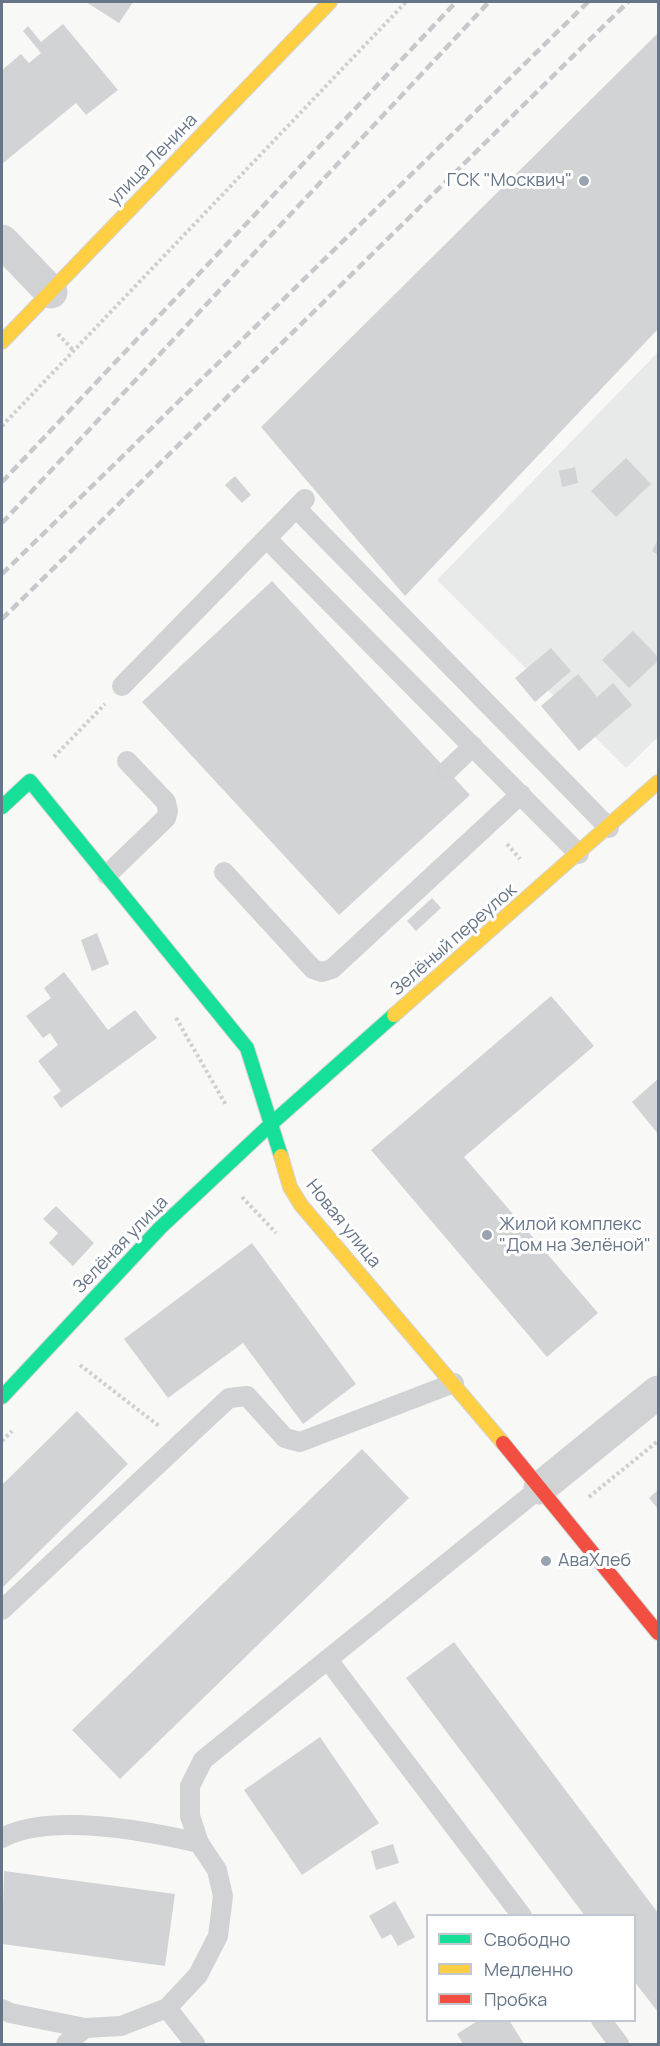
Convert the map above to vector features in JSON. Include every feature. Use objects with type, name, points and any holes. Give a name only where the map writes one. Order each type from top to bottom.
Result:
[{"type":"street","name":"улица Ленина","points":[[2,342],[330,2]]},
{"type":"street","points":[[2,241],[51,292]]},
{"type":"street","points":[[2,807],[30,781]]},
{"type":"street","name":"Новая улица","points":[[30,781],[247,1048],[290,1187],[301,1205],[454,1383],[658,1633]]},
{"type":"street","name":"Зелёный переулок","points":[[272,1124],[609,828],[658,782]]},
{"type":"street","name":"Зелёная улица","points":[[2,1397],[160,1228],[272,1124]]},
{"type":"street","points":[[540,1488],[658,1392]]},
{"type":"lane","points":[[122,686],[301,504],[609,828]]},
{"type":"lane","points":[[267,538],[579,854]]},
{"type":"lane","points":[[447,771],[473,747]]},
{"type":"lane","points":[[107,875],[166,818],[168,811],[166,802],[127,761]]},
{"type":"lane","points":[[224,872],[313,969],[322,972],[332,969],[520,794]]},
{"type":"lane","points":[[2,1610],[229,1398],[247,1396],[285,1438],[300,1442],[454,1383]]},
{"type":"lane","points":[[2,2008],[10,2013],[85,2028],[121,2026],[167,2008],[198,1976],[218,1936],[223,1896],[217,1870],[199,1843],[190,1816],[190,1786],[203,1760],[540,1488]]},
{"type":"lane","points":[[328,1660],[520,1914]]},
{"type":"lane","points":[[2,1838],[47,1824],[144,1832],[199,1843]]},
{"type":"lane","points":[[167,2008],[195,2044]]},
{"type":"lane","points":[[602,2022],[619,2044]]},
{"type":"lane","points":[[66,2044],[85,2028]]},
{"type":"path","points":[[2,426],[406,2]]},
{"type":"path","points":[[30,781],[122,686]]},
{"type":"path","points":[[488,824],[544,884]]},
{"type":"path","points":[[173,1013],[231,1113]]},
{"type":"path","points":[[234,1205],[243,1197],[282,1239]]},
{"type":"path","points":[[71,1372],[87,1356]]},
{"type":"path","points":[[79,1364],[181,1443]]},
{"type":"path","points":[[2,1441],[17,1425]]},
{"type":"path","points":[[564,1516],[658,1441]]},
{"type":"shaded area","points":[[658,352],[658,737],[626,768],[437,580]]},
{"type":"building","points":[[86,2],[133,2],[119,23]]},
{"type":"building","points":[[63,24],[118,90],[86,115],[76,103],[2,164],[2,70],[21,54],[29,63],[41,53],[23,31],[28,26],[41,42]]},
{"type":"building","name":"ГСК \"Москвич\"","points":[[658,33],[658,329],[405,596],[261,427]]},
{"type":"building","points":[[626,458],[651,484],[616,517],[591,491]]},
{"type":"building","points":[[575,467],[578,483],[562,487],[559,471]]},
{"type":"building","points":[[235,476],[251,495],[242,503],[225,485]]},
{"type":"building","points":[[658,539],[658,555],[652,551]]},
{"type":"building","points":[[272,581],[470,795],[339,915],[142,702]]},
{"type":"building","points":[[633,631],[658,657],[658,661],[629,688],[602,660]]},
{"type":"building","points":[[551,648],[571,671],[535,702],[515,678]]},
{"type":"building","points":[[578,674],[597,697],[613,683],[632,705],[579,751],[541,706]]},
{"type":"building","points":[[432,898],[441,908],[416,931],[407,921]]},
{"type":"building","points":[[97,933],[109,964],[92,971],[81,940]]},
{"type":"building","points":[[64,972],[108,1030],[135,1010],[157,1038],[61,1108],[53,1097],[61,1091],[38,1061],[58,1045],[50,1033],[43,1038],[26,1016],[51,998],[44,988]]},
{"type":"building","name":"Жилой комплекс \"Дом на Зелёной\"","points":[[551,996],[594,1046],[464,1157],[598,1313],[547,1357],[371,1150]]},
{"type":"building","points":[[658,1079],[658,1134],[632,1102]]},
{"type":"building","points":[[56,1206],[94,1243],[73,1266],[49,1243],[58,1233],[43,1219]]},
{"type":"building","points":[[252,1243],[356,1384],[303,1424],[243,1343],[168,1398],[124,1339]]},
{"type":"building","points":[[77,1411],[128,1464],[2,1588],[2,1485]]},
{"type":"building","points":[[362,1449],[409,1498],[120,1779],[72,1730]]},
{"type":"building","points":[[658,1490],[658,1509],[649,1498]]},
{"type":"building","points":[[454,1642],[658,1913],[658,2012],[636,1984],[636,1914],[583,1914],[406,1678]]},
{"type":"building","points":[[320,1737],[379,1823],[302,1875],[244,1790]]},
{"type":"building","points":[[393,1844],[399,1863],[376,1870],[371,1851]]},
{"type":"building","points":[[4,1871],[175,1894],[165,1966],[2,1944]]},
{"type":"building","points":[[395,1901],[415,1937],[398,1946],[391,1934],[382,1939],[369,1916]]},
{"type":"building","points":[[476,2022],[510,2022],[524,2044],[463,2044],[457,2034]]},
{"type":"railway","points":[[2,482],[456,2]]},
{"type":"railway","points":[[2,523],[489,2]]},
{"type":"railway","points":[[2,574],[588,2]]},
{"type":"railway","points":[[2,619],[628,2]]},
{"type":"traffic: fast","points":[[2,807],[30,781],[247,1048],[281,1156]]},
{"type":"traffic: fast","points":[[2,1397],[160,1228],[271,1124],[394,1015]]},
{"type":"traffic: slow","points":[[2,342],[330,2]]},
{"type":"traffic: slow","points":[[394,1015],[658,782]]},
{"type":"traffic: slow","points":[[281,1156],[290,1187],[301,1205],[503,1443]]},
{"type":"traffic: jam","points":[[503,1443],[658,1633]]},
{"type":"place","name":"ГСК \"Москвич\"","points":[[584,181]]},
{"type":"place","name":"Жилой комплекс \"Дом на Зелёной\"","points":[[487,1235]]},
{"type":"place","name":"АваХлеб","points":[[546,1561]]}]
